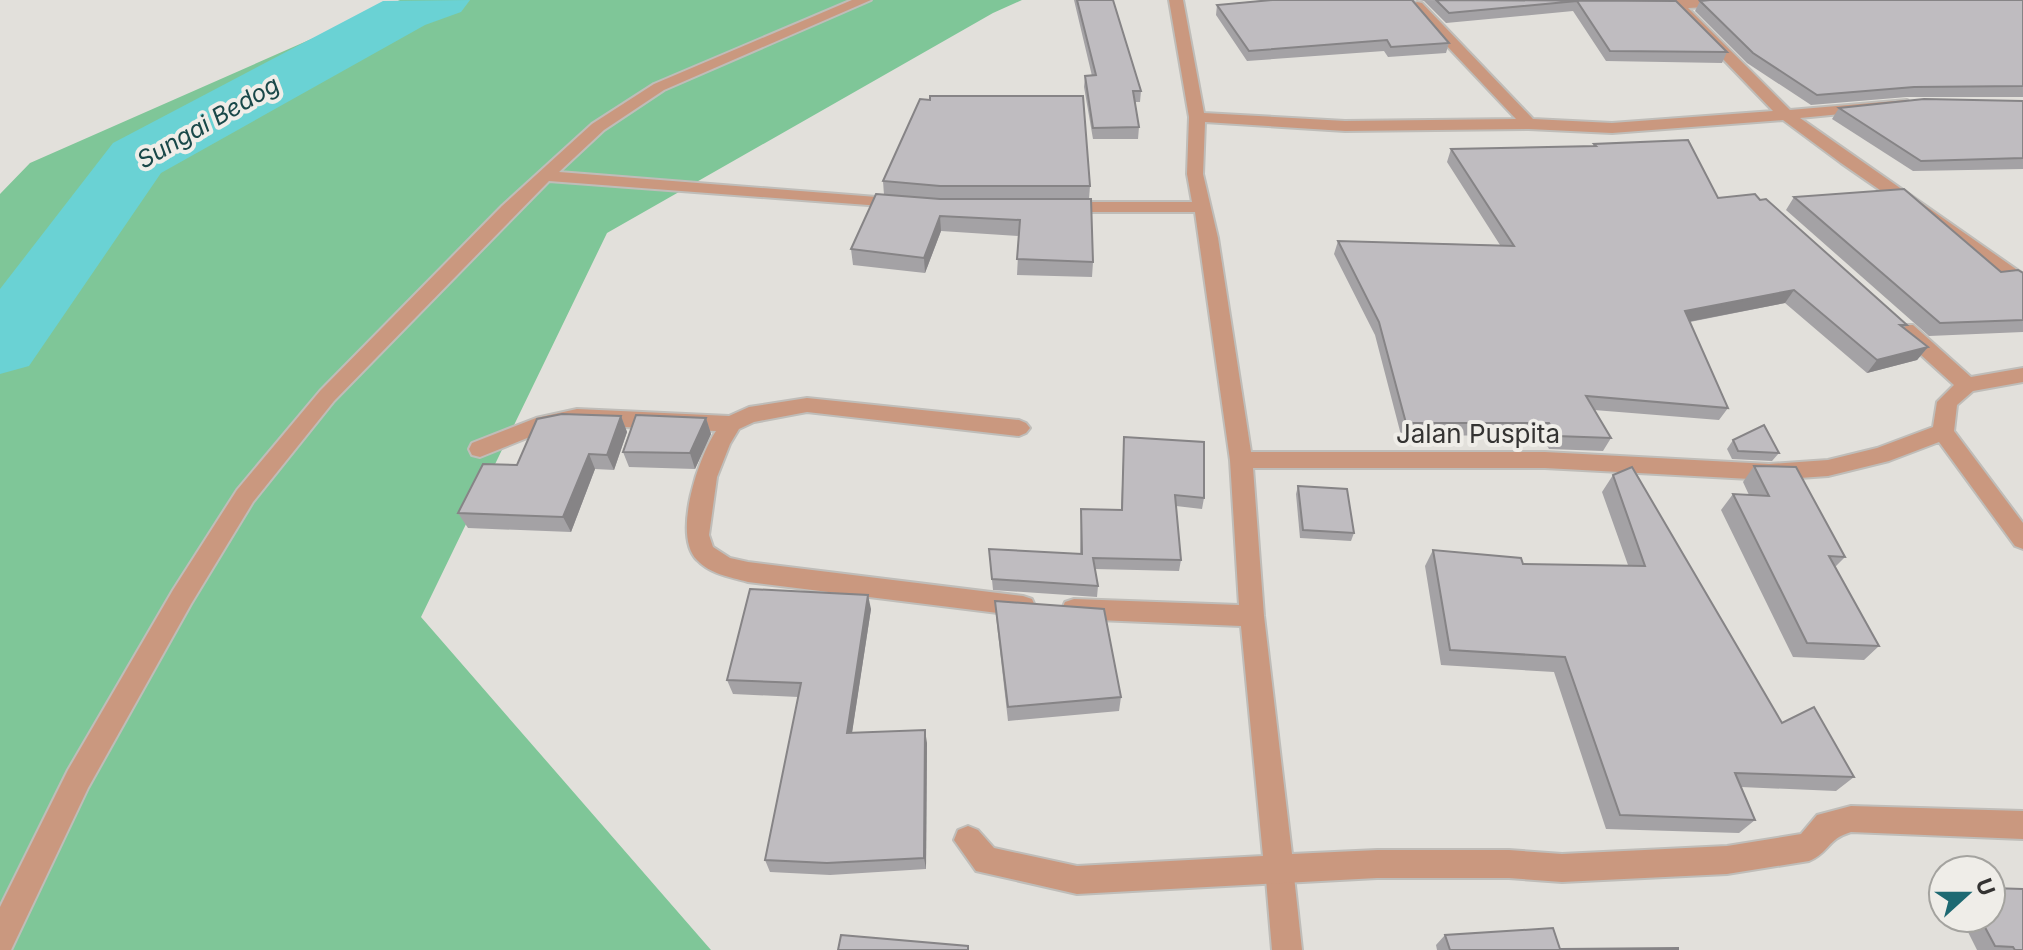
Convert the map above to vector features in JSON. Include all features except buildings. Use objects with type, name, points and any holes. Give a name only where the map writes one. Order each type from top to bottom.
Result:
[{"type":"street","points":[[0,939],[78,779],[182,597],[245,496],[327,396],[508,210],[598,127],[659,87],[864,0]]},
{"type":"street","points":[[1176,0],[1197,117],[1195,174],[1241,460],[1252,616],[1287,950]]},
{"type":"street","points":[[1671,2],[1761,0]]},
{"type":"street","points":[[1671,2],[1788,116],[1873,178],[1974,243],[2023,283]]},
{"type":"street","points":[[1417,6],[1529,124]]},
{"type":"street","points":[[1197,117],[1345,126],[1529,124],[1612,128],[1788,116],[1857,106],[1917,102]]},
{"type":"street","points":[[544,176],[926,206]]},
{"type":"street","points":[[1049,207],[1202,207]]},
{"type":"street","points":[[1896,322],[1967,385]]},
{"type":"street","points":[[2023,375],[1967,385],[1947,402],[1943,432],[2023,540]]},
{"type":"street","points":[[1019,428],[807,405],[749,415],[732,424],[720,442],[706,477],[697,535],[704,553],[724,566],[748,572],[1050,608],[1252,616]]},
{"type":"street","points":[[480,449],[543,423],[577,417],[732,424]]},
{"type":"street","name":"Jalan Puspita","points":[[1241,460],[1545,460],[1769,472],[1828,468],[1881,455],[1943,432]]},
{"type":"street","points":[[968,840],[986,861],[1077,880],[1279,867],[1509,864],[1562,868],[1727,860],[1809,847],[1827,825],[1851,819],[2023,825]]},
{"type":"green space","points":[[400,0],[1022,0],[993,13],[607,233],[421,617],[711,950],[0,950],[0,194],[30,163]]},
{"type":"waterway","name":"Sungai Bedog","points":[[0,346],[137,158],[404,13],[441,0]]}]
